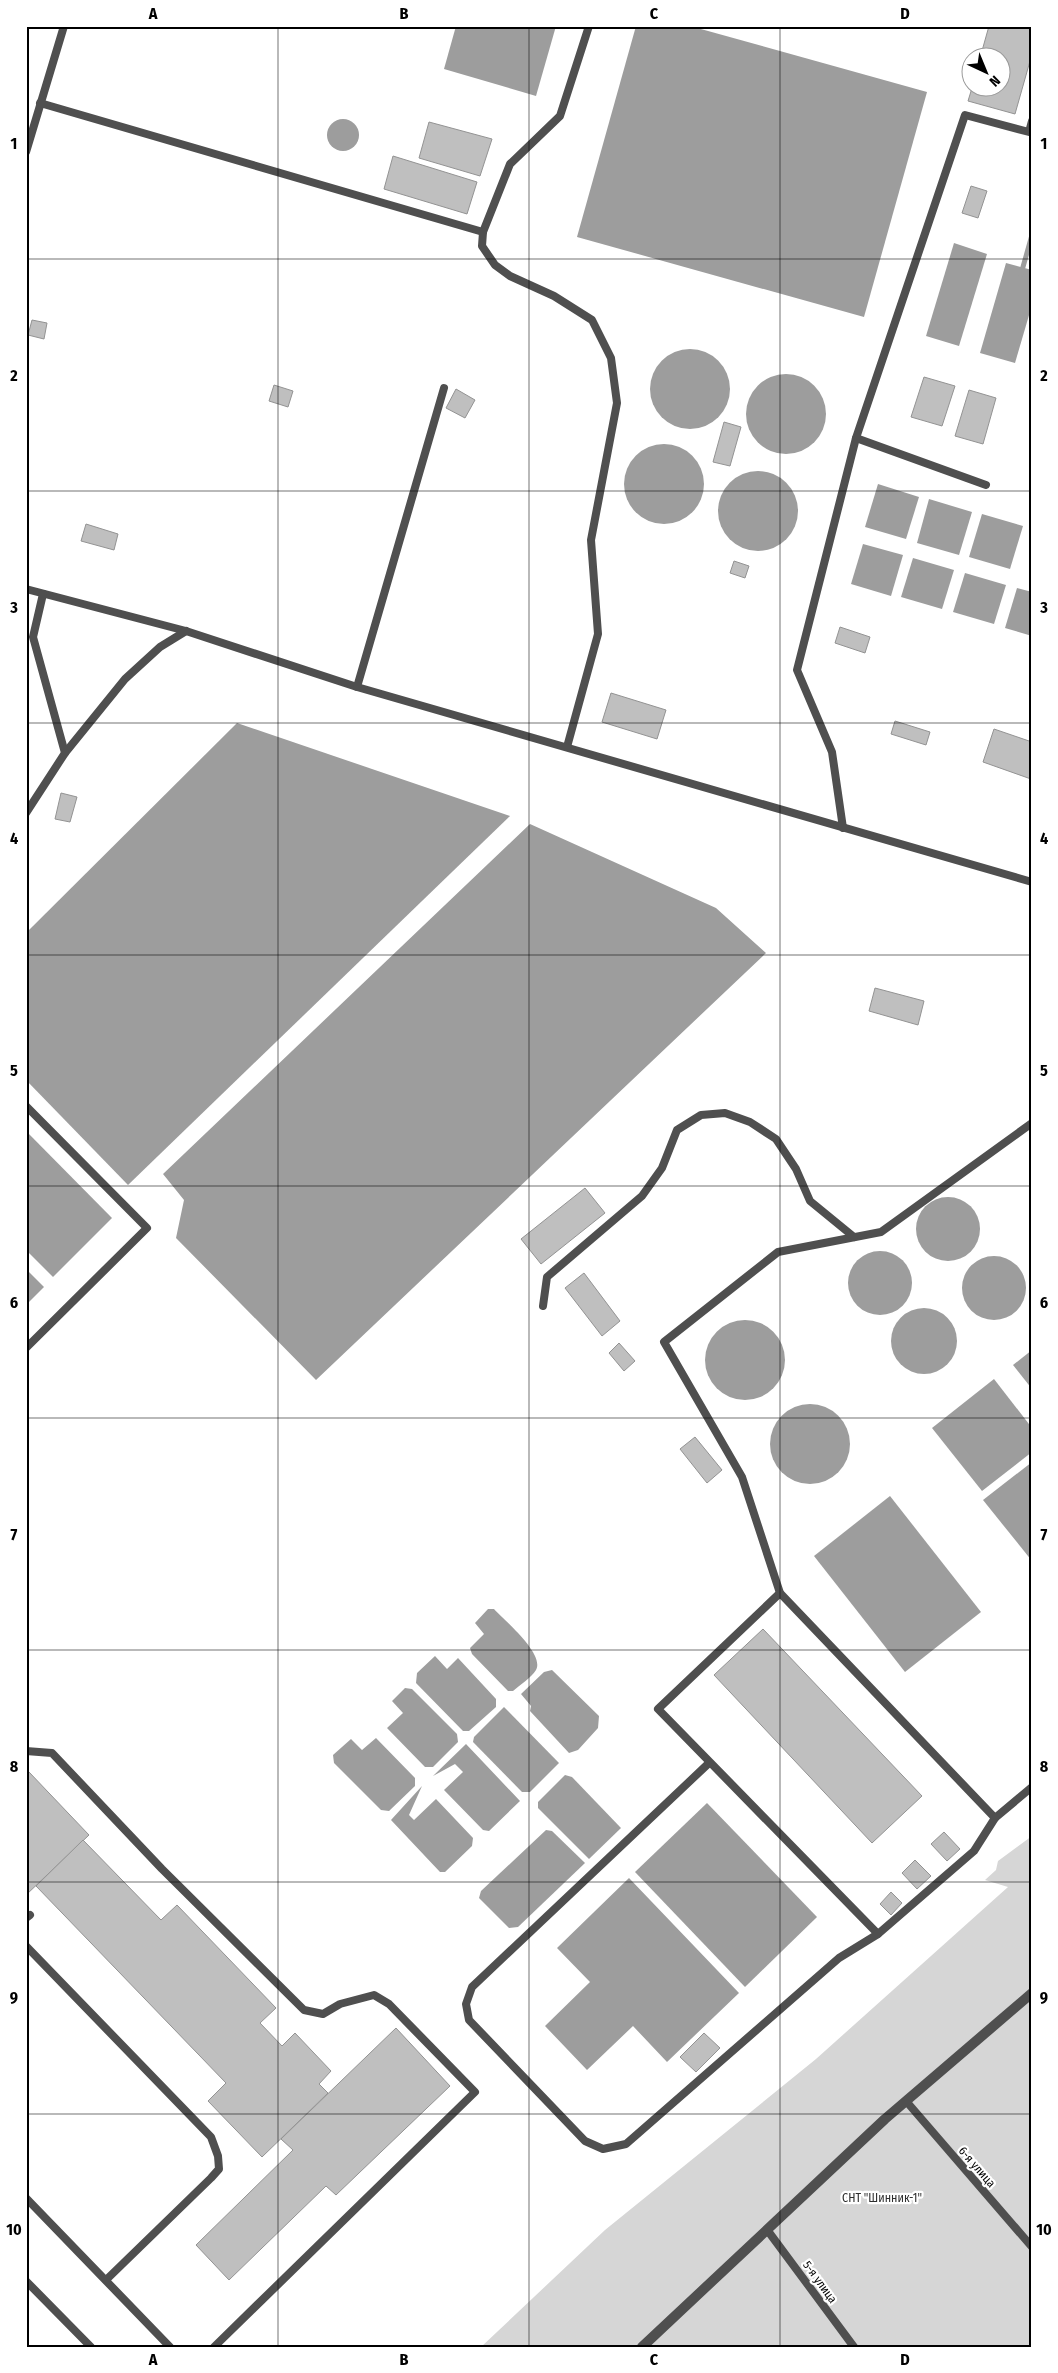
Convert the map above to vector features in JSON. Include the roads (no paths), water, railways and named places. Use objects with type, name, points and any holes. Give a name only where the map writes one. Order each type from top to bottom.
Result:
[{"type":"street","points":[[642,2347],[906,2102],[1032,1994]]},
{"type":"lane","points":[[26,152],[64,26]]},
{"type":"lane","points":[[567,747],[598,634],[591,540],[617,403],[611,358],[592,320],[554,296],[510,276],[495,265],[482,246],[483,232],[510,164],[560,116],[589,26]]},
{"type":"lane","points":[[40,103],[483,232]]},
{"type":"lane","points":[[843,828],[832,752],[797,670],[856,438],[965,115],[1028,132],[1032,121]]},
{"type":"lane","points":[[358,686],[444,388]]},
{"type":"lane","points":[[856,438],[986,485]]},
{"type":"lane","points":[[26,589],[186,631],[358,686],[1032,882]]},
{"type":"lane","points":[[43,594],[33,637],[65,753]]},
{"type":"lane","points":[[26,813],[65,753],[125,679],[160,647],[186,631]]},
{"type":"lane","points":[[26,1106],[147,1228],[26,1348]]},
{"type":"lane","points":[[543,1306],[548,1277],[642,1196],[662,1168],[677,1130],[700,1115],[725,1113],[750,1122],[776,1139],[796,1169],[810,1201],[854,1238]]},
{"type":"lane","points":[[995,1818],[780,1593],[742,1477],[664,1342],[778,1252],[881,1232],[1032,1123]]},
{"type":"lane","points":[[780,1593],[658,1709],[709,1764],[878,1934]]},
{"type":"lane","points":[[26,1752],[52,1753],[162,1869],[304,2010],[323,2014],[340,2004],[374,1995],[389,2004],[475,2092],[214,2347]]},
{"type":"lane","points":[[709,1764],[472,1987],[466,2004],[469,2020],[585,2141],[603,2149],[626,2144],[839,1958],[878,1934],[974,1851],[995,1818],[1032,1788]]},
{"type":"lane","points":[[26,1946],[211,2137],[218,2156],[219,2169],[211,2178],[106,2280]]},
{"type":"lane","name":"6-я улица","points":[[906,2102],[1032,2247]]},
{"type":"lane","points":[[26,2198],[170,2347]]},
{"type":"lane","name":"5-я улица","points":[[768,2231],[854,2347]]},
{"type":"lane","points":[[26,2280],[91,2347]]},
{"type":"waterway","points":[[1021,274],[1032,235]]},
{"type":"park label","name":"СНТ \"Шинник-1\"","points":[[882,2198]]}]
